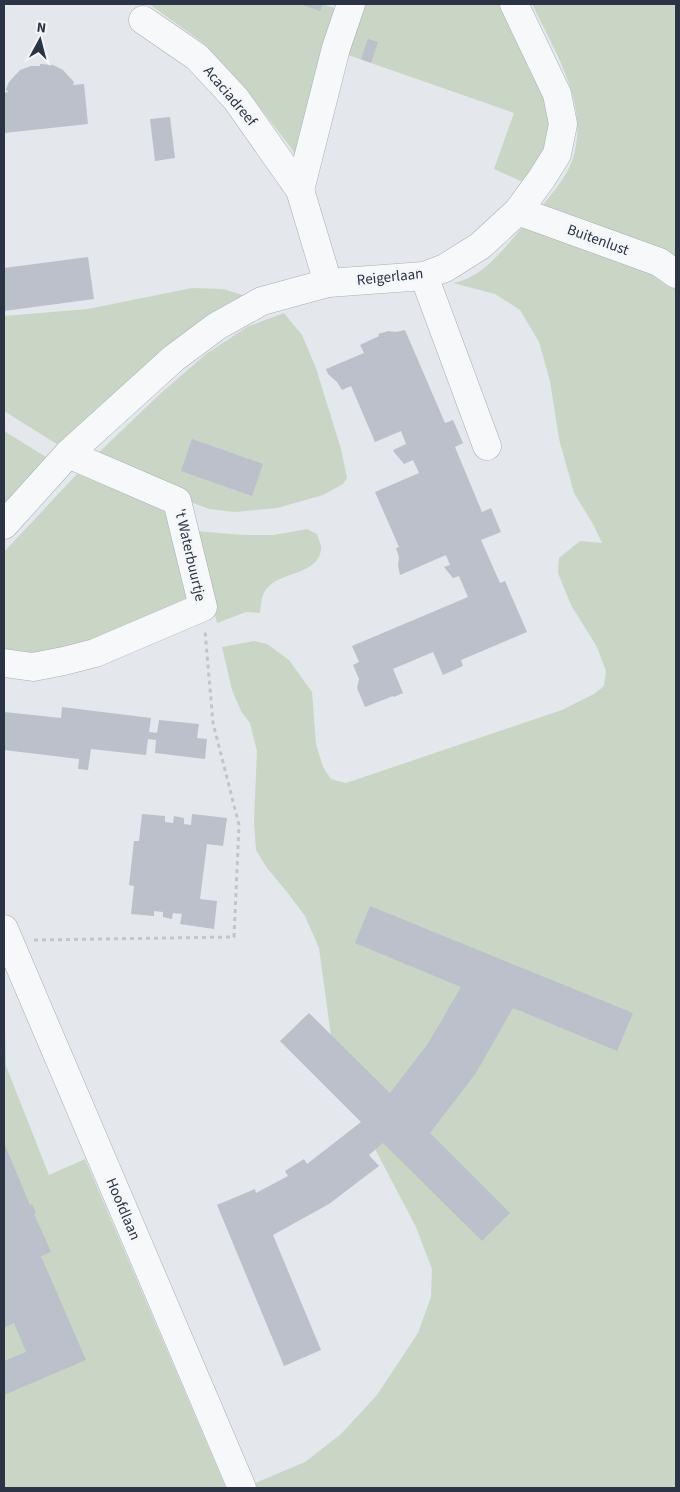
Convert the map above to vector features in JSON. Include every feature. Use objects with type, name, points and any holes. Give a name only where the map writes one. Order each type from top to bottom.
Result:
[{"type":"street","points":[[300,190],[336,48],[351,4]]},
{"type":"street","name":"Reigerlaan","points":[[68,454],[174,358],[217,326],[262,301],[328,283],[424,276],[444,268],[480,246],[518,210],[557,154],[563,124],[557,94],[514,4]]},
{"type":"street","name":"Acaciadreef","points":[[142,20],[196,57],[236,99],[300,190],[328,283]]},
{"type":"street","name":"Buitenlust","points":[[518,210],[659,262],[676,274]]},
{"type":"street","points":[[424,276],[487,446]]},
{"type":"street","points":[[4,525],[68,454]]},
{"type":"street","name":"'t Waterbuurtje","points":[[4,663],[33,668],[64,662],[95,652],[203,607],[177,501],[68,454]]},
{"type":"street","name":"Hoofdlaan","points":[[6,935],[242,1488]]},
{"type":"path","points":[[6,935],[234,937],[239,825],[214,723],[203,607]]},
{"type":"green space","points":[[149,4],[322,4],[338,9],[297,159],[292,149],[246,90],[202,42]]},
{"type":"green space","points":[[364,4],[501,4],[543,94],[548,113],[550,133],[546,151],[525,183],[494,169],[514,113],[348,55]]},
{"type":"green space","points":[[532,4],[676,4],[676,1488],[255,1488],[253,1484],[305,1462],[341,1434],[377,1395],[418,1333],[431,1297],[432,1269],[416,1227],[345,1092],[334,1058],[319,948],[305,916],[267,868],[256,850],[254,822],[257,751],[250,723],[241,711],[232,690],[222,647],[254,641],[267,644],[289,660],[312,692],[316,744],[323,767],[331,779],[346,783],[562,710],[594,694],[604,686],[606,671],[597,647],[571,605],[558,573],[559,558],[580,541],[602,543],[574,493],[559,439],[550,381],[539,342],[520,310],[495,294],[453,283],[473,276],[499,255],[563,179],[572,161],[577,140],[574,100],[560,60]]},
{"type":"green space","points":[[192,288],[223,289],[249,297],[63,448],[4,411],[4,316],[88,309]]},
{"type":"green space","points":[[284,313],[302,335],[316,368],[341,449],[347,478],[343,484],[323,495],[277,508],[235,512],[209,509],[93,458],[161,393],[206,354],[247,327]]},
{"type":"green space","points":[[4,431],[51,460],[4,510]]},
{"type":"green space","points":[[77,474],[173,514],[187,598],[113,633],[64,649],[26,655],[4,652],[4,552]]},
{"type":"green space","points":[[307,529],[317,534],[321,546],[318,558],[313,564],[274,582],[268,587],[263,596],[260,613],[246,612],[217,623],[195,531],[243,535],[274,535]]},
{"type":"green space","points":[[4,1029],[6,1066],[49,1175],[85,1159],[226,1488],[4,1488]]},
{"type":"building","points":[[300,4],[323,4],[320,11]]},
{"type":"building","points":[[368,39],[378,42],[371,63],[361,59]]},
{"type":"building","points":[[40,64],[53,65],[63,70],[74,82],[73,85],[84,84],[88,124],[4,133],[4,93],[8,92],[6,89],[9,82],[20,70],[31,66],[40,66]]},
{"type":"building","points":[[170,117],[175,158],[155,161],[150,119]]},
{"type":"building","points":[[88,257],[94,299],[4,311],[4,268]]},
{"type":"building","points":[[405,330],[445,423],[453,420],[463,443],[455,447],[482,512],[491,508],[501,532],[481,540],[500,583],[505,581],[527,632],[461,660],[463,666],[443,675],[433,652],[393,669],[403,693],[365,707],[357,688],[359,679],[353,665],[359,662],[352,646],[468,597],[459,576],[453,578],[444,567],[450,565],[446,555],[400,575],[399,557],[396,548],[399,547],[375,492],[419,473],[413,460],[404,464],[393,450],[406,444],[401,431],[375,442],[351,386],[342,390],[326,369],[364,353],[360,345],[379,336],[378,334],[388,331]]},
{"type":"building","points":[[192,439],[263,464],[252,496],[181,471]]},
{"type":"building","points":[[62,707],[151,718],[149,732],[157,733],[159,720],[199,724],[197,738],[207,739],[205,759],[155,753],[156,740],[148,739],[146,755],[91,749],[88,770],[78,769],[79,759],[4,750],[4,712],[61,718]]},
{"type":"building","points":[[142,814],[165,816],[165,822],[173,823],[174,816],[184,818],[184,824],[191,825],[192,814],[227,818],[223,846],[207,844],[200,899],[217,901],[214,929],[180,924],[182,914],[173,913],[172,919],[163,917],[163,912],[154,911],[154,916],[131,914],[134,886],[129,885],[134,841],[139,841]]},
{"type":"building","points":[[370,906],[633,1013],[617,1051],[513,1008],[476,1073],[430,1133],[510,1213],[482,1241],[383,1143],[369,1155],[379,1166],[329,1204],[273,1235],[321,1350],[284,1366],[217,1205],[255,1189],[256,1193],[288,1176],[285,1171],[304,1159],[307,1164],[361,1122],[280,1041],[309,1013],[390,1093],[429,1042],[461,987],[355,943]]},
{"type":"building","points":[[4,1143],[30,1205],[32,1204],[36,1213],[34,1214],[51,1252],[41,1256],[86,1360],[4,1395],[4,1361],[26,1352],[14,1323],[4,1328]]}]
